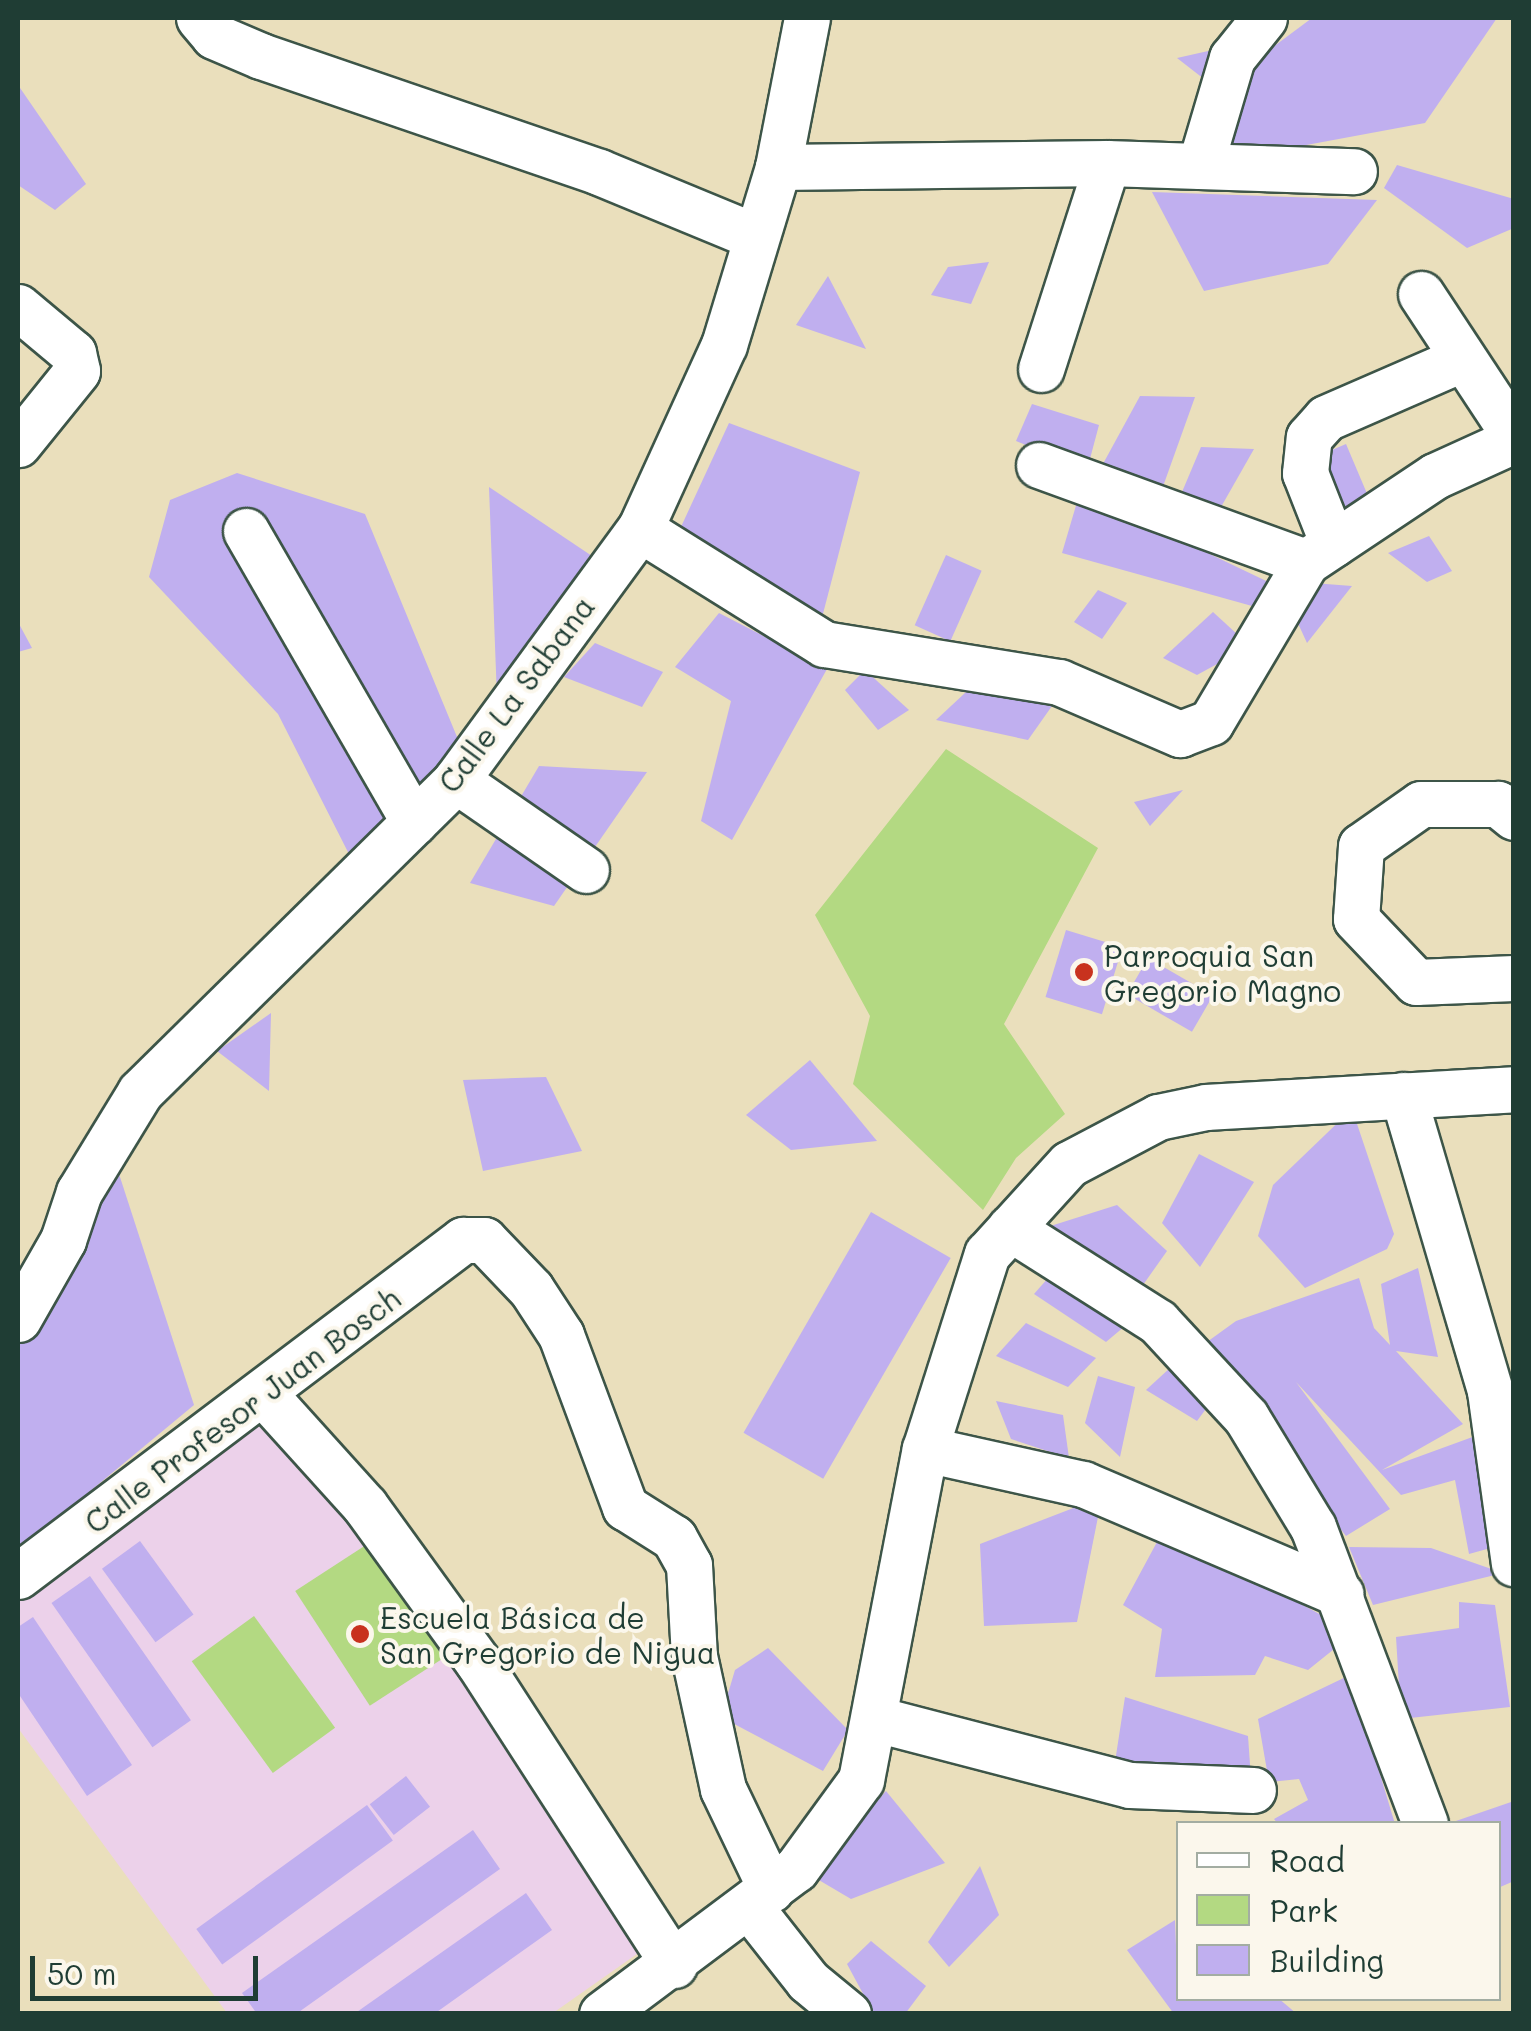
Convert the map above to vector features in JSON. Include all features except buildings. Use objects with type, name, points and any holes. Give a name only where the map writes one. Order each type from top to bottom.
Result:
[{"type":"street","points":[[199,18],[214,36],[260,56],[599,172],[754,236]]},
{"type":"street","name":"Calle La Sabana","points":[[18,1319],[62,1240],[79,1192],[140,1092],[456,780],[640,529],[724,346],[754,236],[778,167],[807,18]]},
{"type":"street","points":[[1200,166],[1232,58],[1264,18]]},
{"type":"street","points":[[1041,368],[1107,163]]},
{"type":"street","points":[[778,167],[1107,163],[1354,171]]},
{"type":"street","points":[[640,529],[824,644],[1059,682],[1180,734],[1211,722],[1319,553],[1435,476],[1514,438],[1421,294]]},
{"type":"street","points":[[18,308],[77,361],[77,370],[18,444]]},
{"type":"street","points":[[1319,553],[1305,473],[1310,438],[1326,418],[1462,359]]},
{"type":"street","points":[[1039,465],[1319,553]]},
{"type":"street","points":[[246,531],[414,822]]},
{"type":"street","points":[[456,780],[586,870]]},
{"type":"street","points":[[1514,817],[1498,804],[1421,804],[1361,846],[1356,919],[1416,982],[1514,978]]},
{"type":"street","points":[[602,2014],[661,1987],[796,1869],[861,1780],[876,1719],[925,1449],[987,1254],[1069,1164],[1158,1117],[1255,1101],[1514,1089]]},
{"type":"street","points":[[1403,1095],[1494,1335],[1490,1392],[1514,1563]]},
{"type":"street","points":[[1010,1228],[1104,1283],[1203,1365],[1246,1417],[1314,1527],[1424,1821]]},
{"type":"street","name":"Calle Profesor Juan Bosch","points":[[18,1576],[463,1240],[484,1240],[531,1288],[562,1335],[625,1507],[674,1538],[689,1565],[694,1656],[723,1790],[760,1897]]},
{"type":"street","points":[[263,1394],[365,1506],[478,1662],[661,1987]]},
{"type":"street","points":[[925,1449],[1084,1484],[1340,1594]]},
{"type":"street","points":[[876,1719],[1130,1785],[1254,1790]]},
{"type":"street","points":[[760,1897],[808,1981],[848,2014]]},
{"type":"shaded area","name":"Escuela Básica de San Gregorio de Nigua","points":[[251,1422],[272,1422],[364,1528],[644,1949],[553,2013],[227,2013],[18,1728],[18,1592]]},
{"type":"green space","points":[[946,749],[1098,848],[1004,1024],[1065,1114],[1016,1158],[983,1210],[853,1084],[870,1016],[815,915]]},
{"type":"green space","points":[[369,1543],[444,1658],[370,1706],[295,1591]]},
{"type":"green space","points":[[254,1616],[335,1728],[273,1773],[192,1661]]},
{"type":"place","name":"Parroquia San Gregorio Magno","points":[[1084,972]]},
{"type":"place","name":"Escuela Básica de San Gregorio de Nigua","points":[[360,1634]]}]
